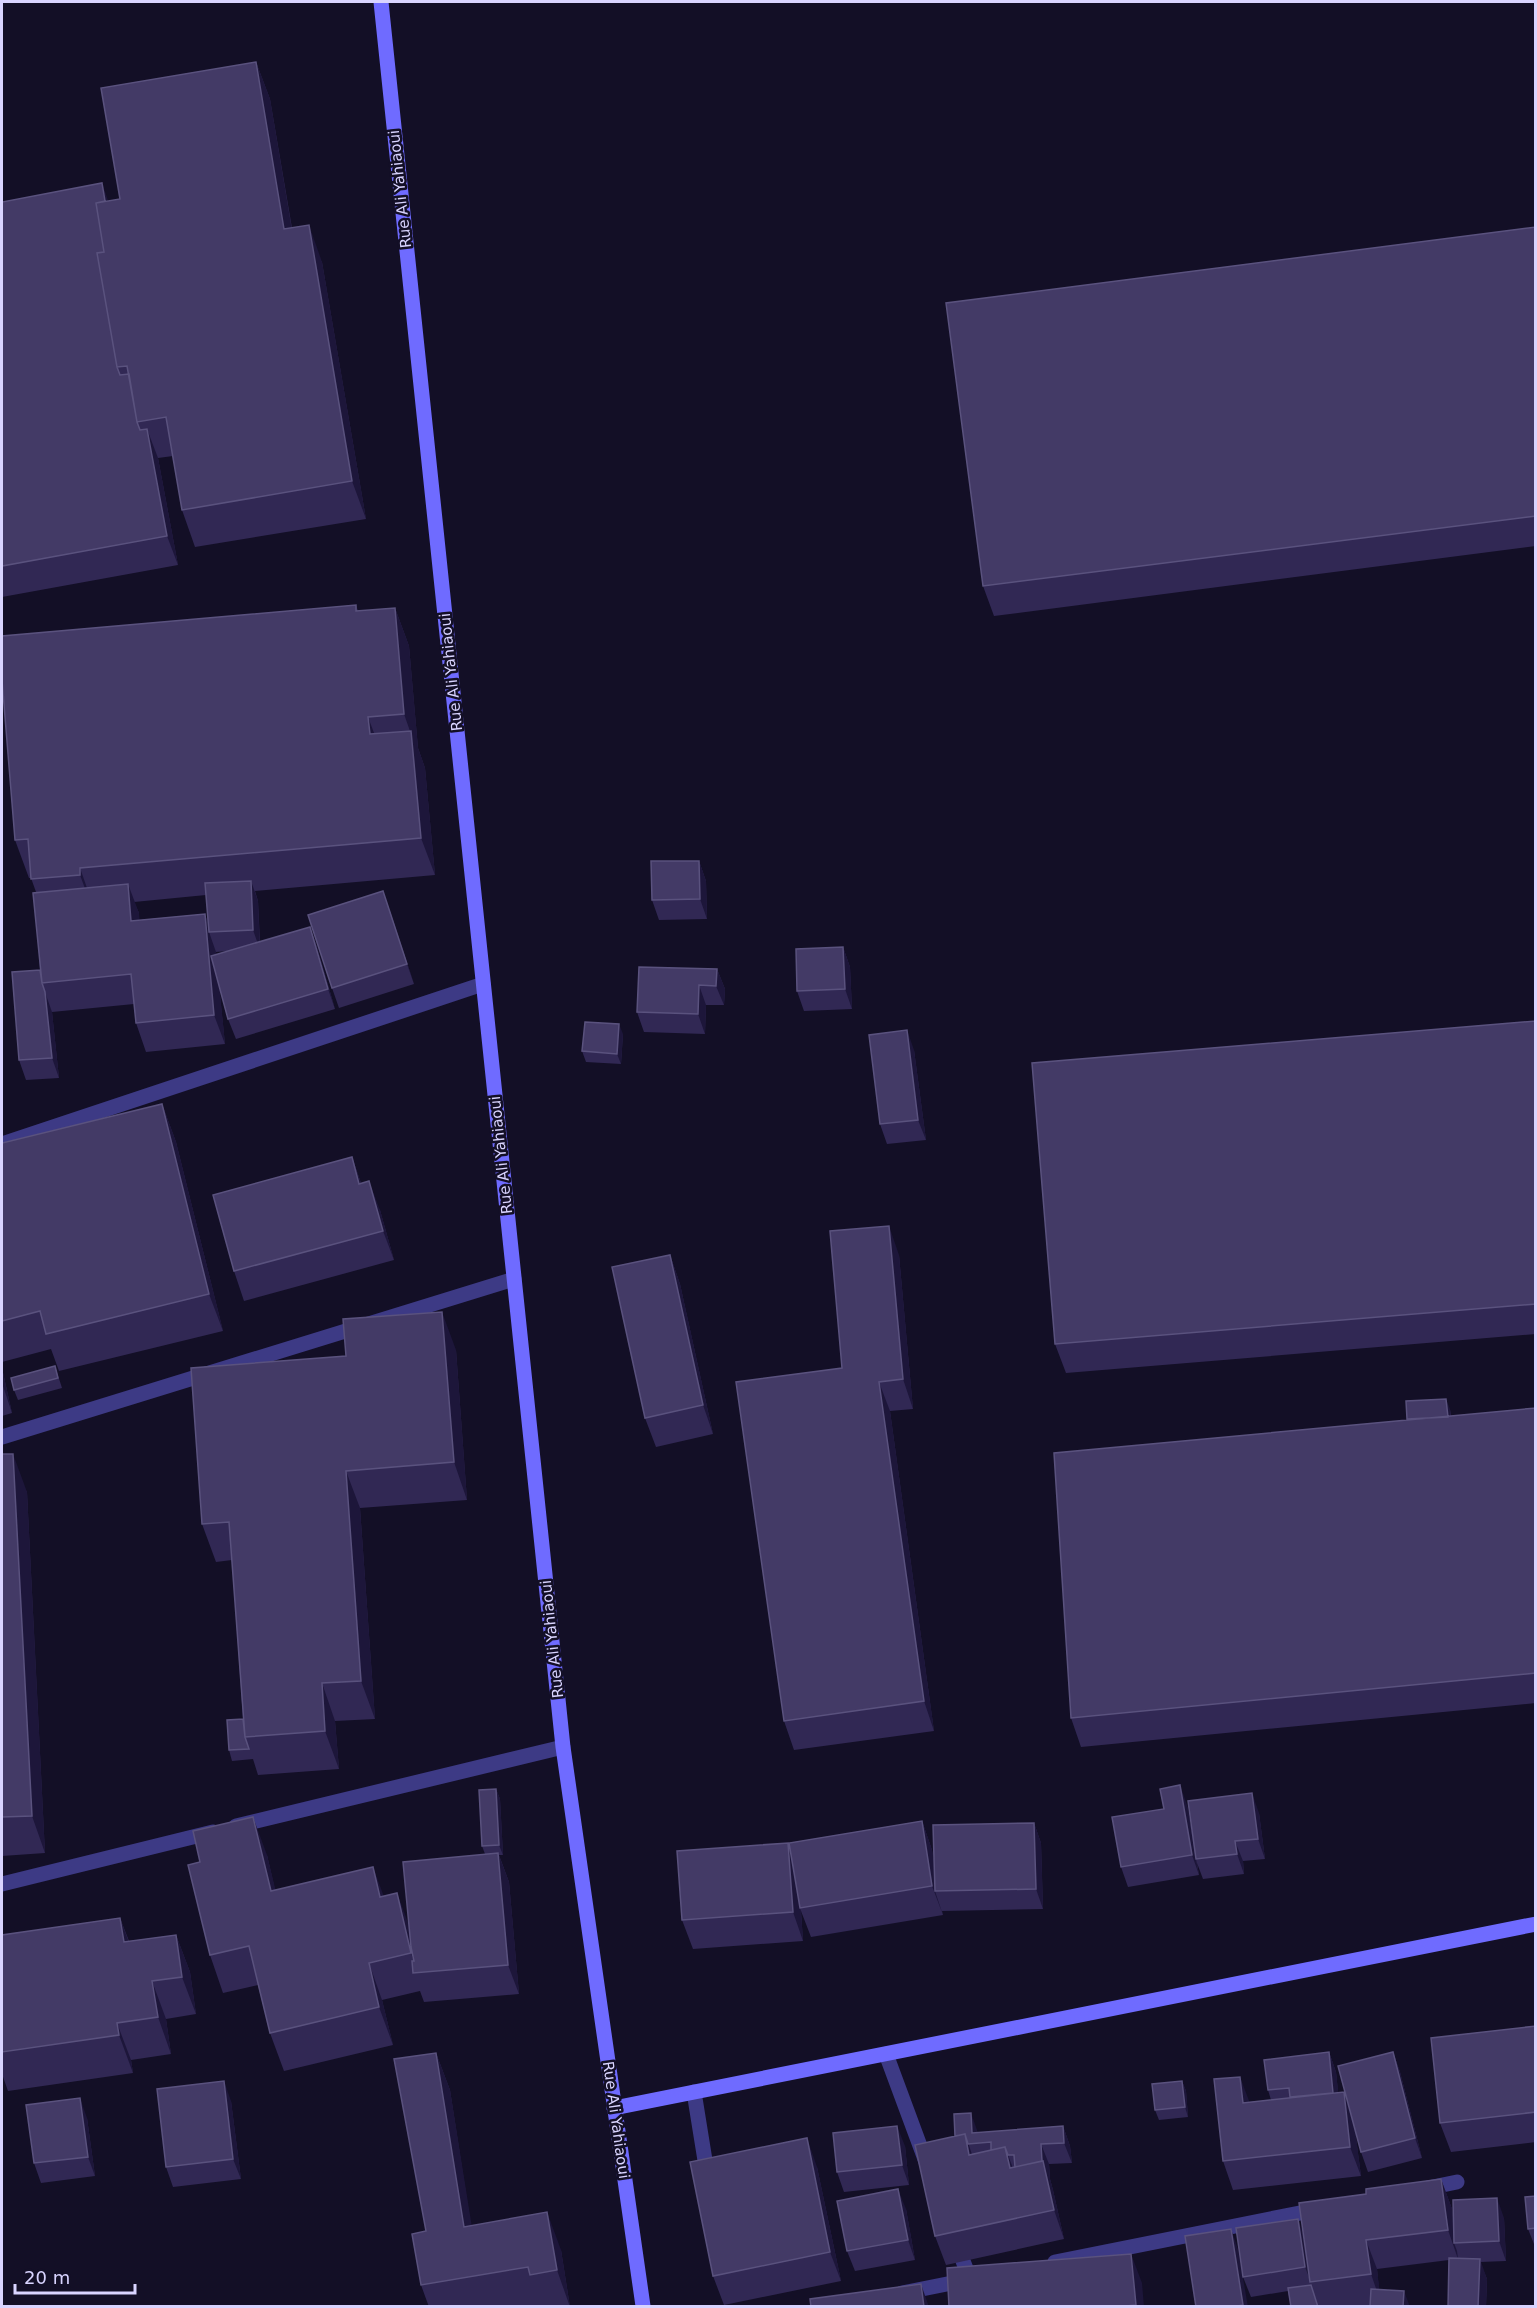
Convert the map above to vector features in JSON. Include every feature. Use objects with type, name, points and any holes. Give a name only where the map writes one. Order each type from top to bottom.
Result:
[{"type":"main road","name":"Rue Ali Yahiaoui","points":[[381,2],[563,1747],[643,2307]]},
{"type":"main road","points":[[614,2108],[1536,1924]]},
{"type":"street","points":[[2,1144],[483,984]]},
{"type":"street","points":[[2,1437],[514,1279]]},
{"type":"street","points":[[2,1884],[563,1747]]},
{"type":"street","points":[[886,2054],[930,2172]]},
{"type":"street","points":[[694,2092],[710,2194]]},
{"type":"street","points":[[1411,2191],[1457,2182]]},
{"type":"street","points":[[1037,2266],[1196,2240],[1331,2207]]},
{"type":"street","points":[[950,2226],[976,2278],[975,2307]]},
{"type":"street","points":[[891,2295],[976,2278]]},
{"type":"building","points":[[256,62],[284,229],[309,225],[352,481],[182,510],[166,417],[137,422],[127,366],[117,367],[97,253],[104,252],[96,203],[120,199],[101,88]]},
{"type":"building","points":[[102,183],[105,201],[96,203],[104,252],[97,253],[117,367],[120,375],[129,374],[137,422],[140,430],[147,429],[167,536],[2,566],[2,202]]},
{"type":"building","points":[[1536,227],[1536,516],[983,586],[946,303]]},
{"type":"building","points":[[356,605],[356,611],[395,608],[404,714],[368,717],[370,734],[411,731],[421,838],[80,868],[80,875],[31,879],[28,839],[15,840],[2,680],[2,636]]},
{"type":"building","points":[[651,861],[699,861],[700,899],[652,900]]},
{"type":"building","points":[[251,881],[253,930],[209,932],[205,883]]},
{"type":"building","points":[[128,884],[131,921],[205,914],[214,1015],[136,1023],[131,974],[42,983],[33,893]]},
{"type":"building","points":[[383,891],[407,964],[332,988],[308,915]]},
{"type":"building","points":[[310,927],[328,989],[228,1019],[211,956]]},
{"type":"building","points":[[843,947],[845,989],[797,991],[796,949]]},
{"type":"building","points":[[639,967],[717,969],[716,986],[699,985],[698,1014],[637,1012]]},
{"type":"building","points":[[40,970],[45,992],[52,1058],[19,1060],[12,972]]},
{"type":"building","points":[[1536,1021],[1536,1304],[1055,1344],[1032,1063]]},
{"type":"building","points":[[585,1022],[619,1024],[617,1054],[582,1051]]},
{"type":"building","points":[[907,1030],[918,1120],[880,1124],[869,1035]]},
{"type":"building","points":[[162,1104],[209,1294],[46,1334],[40,1311],[2,1321],[2,1143]]},
{"type":"building","points":[[352,1157],[359,1184],[369,1181],[383,1231],[234,1271],[213,1195]]},
{"type":"building","points":[[889,1226],[903,1379],[879,1382],[924,1701],[784,1721],[736,1382],[842,1368],[830,1231]]},
{"type":"building","points":[[670,1255],[703,1405],[645,1418],[612,1267]]},
{"type":"building","points":[[442,1312],[454,1462],[346,1471],[361,1681],[322,1683],[325,1731],[245,1737],[229,1522],[202,1524],[191,1368],[346,1356],[343,1319]]},
{"type":"building","points":[[55,1366],[58,1378],[14,1390],[11,1378]]},
{"type":"building","points":[[1446,1399],[1448,1417],[1407,1419],[1406,1401]]},
{"type":"building","points":[[1536,1408],[1536,1673],[1071,1718],[1054,1453]]},
{"type":"building","points":[[2,1454],[13,1454],[32,1816],[2,1817]]},
{"type":"building","points":[[243,1719],[249,1749],[229,1750],[227,1720]]},
{"type":"building","points":[[1180,1785],[1192,1855],[1121,1867],[1112,1817],[1164,1809],[1160,1789]]},
{"type":"building","points":[[496,1789],[499,1845],[482,1846],[479,1790]]},
{"type":"building","points":[[1252,1793],[1258,1839],[1235,1841],[1237,1854],[1196,1859],[1188,1801]]},
{"type":"building","points":[[253,1817],[271,1891],[373,1867],[380,1897],[397,1893],[411,1953],[369,1963],[379,2007],[270,2033],[249,1946],[210,1955],[188,1865],[200,1862],[193,1831]]},
{"type":"building","points":[[922,1821],[932,1886],[800,1908],[789,1843]]},
{"type":"building","points":[[1034,1823],[1036,1889],[935,1891],[933,1825]]},
{"type":"building","points":[[788,1843],[793,1912],[682,1920],[677,1851]]},
{"type":"building","points":[[498,1853],[508,1965],[413,1973],[412,1961],[414,1961],[403,1862]]},
{"type":"building","points":[[120,1918],[124,1942],[176,1935],[182,1977],[152,1981],[158,2017],[117,2023],[119,2035],[2,2052],[2,1935]]},
{"type":"building","points":[[1536,2026],[1536,2112],[1440,2123],[1431,2038]]},
{"type":"building","points":[[1329,2052],[1333,2093],[1290,2097],[1289,2088],[1268,2090],[1264,2060]]},
{"type":"building","points":[[1393,2052],[1415,2138],[1361,2152],[1338,2066]]},
{"type":"building","points":[[436,2053],[464,2227],[547,2212],[557,2270],[530,2275],[528,2267],[421,2285],[412,2234],[426,2231],[394,2059]]},
{"type":"building","points":[[1240,2077],[1243,2103],[1344,2092],[1350,2147],[1223,2161],[1214,2079]]},
{"type":"building","points":[[224,2081],[233,2159],[166,2167],[157,2089]]},
{"type":"building","points":[[1182,2081],[1185,2107],[1155,2110],[1152,2084]]},
{"type":"building","points":[[80,2098],[88,2157],[34,2163],[26,2105]]},
{"type":"building","points":[[971,2113],[972,2133],[1063,2126],[1064,2143],[1041,2144],[1042,2161],[1015,2167],[1014,2155],[1008,2155],[1005,2147],[991,2150],[991,2142],[968,2144],[965,2134],[955,2136],[954,2114]]},
{"type":"building","points":[[897,2126],[902,2165],[837,2172],[833,2133]]},
{"type":"building","points":[[965,2134],[969,2155],[1005,2147],[1010,2168],[1043,2161],[1054,2210],[935,2236],[915,2145]]},
{"type":"building","points":[[807,2138],[830,2252],[713,2276],[690,2162]]},
{"type":"building","points":[[1441,2179],[1448,2230],[1366,2240],[1371,2274],[1310,2282],[1299,2203],[1366,2194],[1366,2189]]},
{"type":"building","points":[[898,2189],[908,2240],[847,2251],[837,2201]]},
{"type":"building","points":[[1536,2196],[1536,2228],[1528,2229],[1525,2197]]},
{"type":"building","points":[[1497,2198],[1499,2241],[1454,2243],[1453,2200]]},
{"type":"building","points":[[1298,2219],[1305,2267],[1243,2277],[1236,2228]]},
{"type":"building","points":[[1231,2229],[1243,2305],[1196,2307],[1185,2236]]},
{"type":"building","points":[[1131,2254],[1136,2305],[949,2307],[947,2268]]},
{"type":"building","points":[[1449,2258],[1480,2259],[1478,2307],[1448,2307]]},
{"type":"building","points":[[921,2284],[924,2307],[811,2307],[810,2299]]},
{"type":"building","points":[[1311,2285],[1318,2307],[1291,2307],[1288,2288]]},
{"type":"building","points":[[1371,2289],[1404,2291],[1403,2307],[1370,2307]]}]
